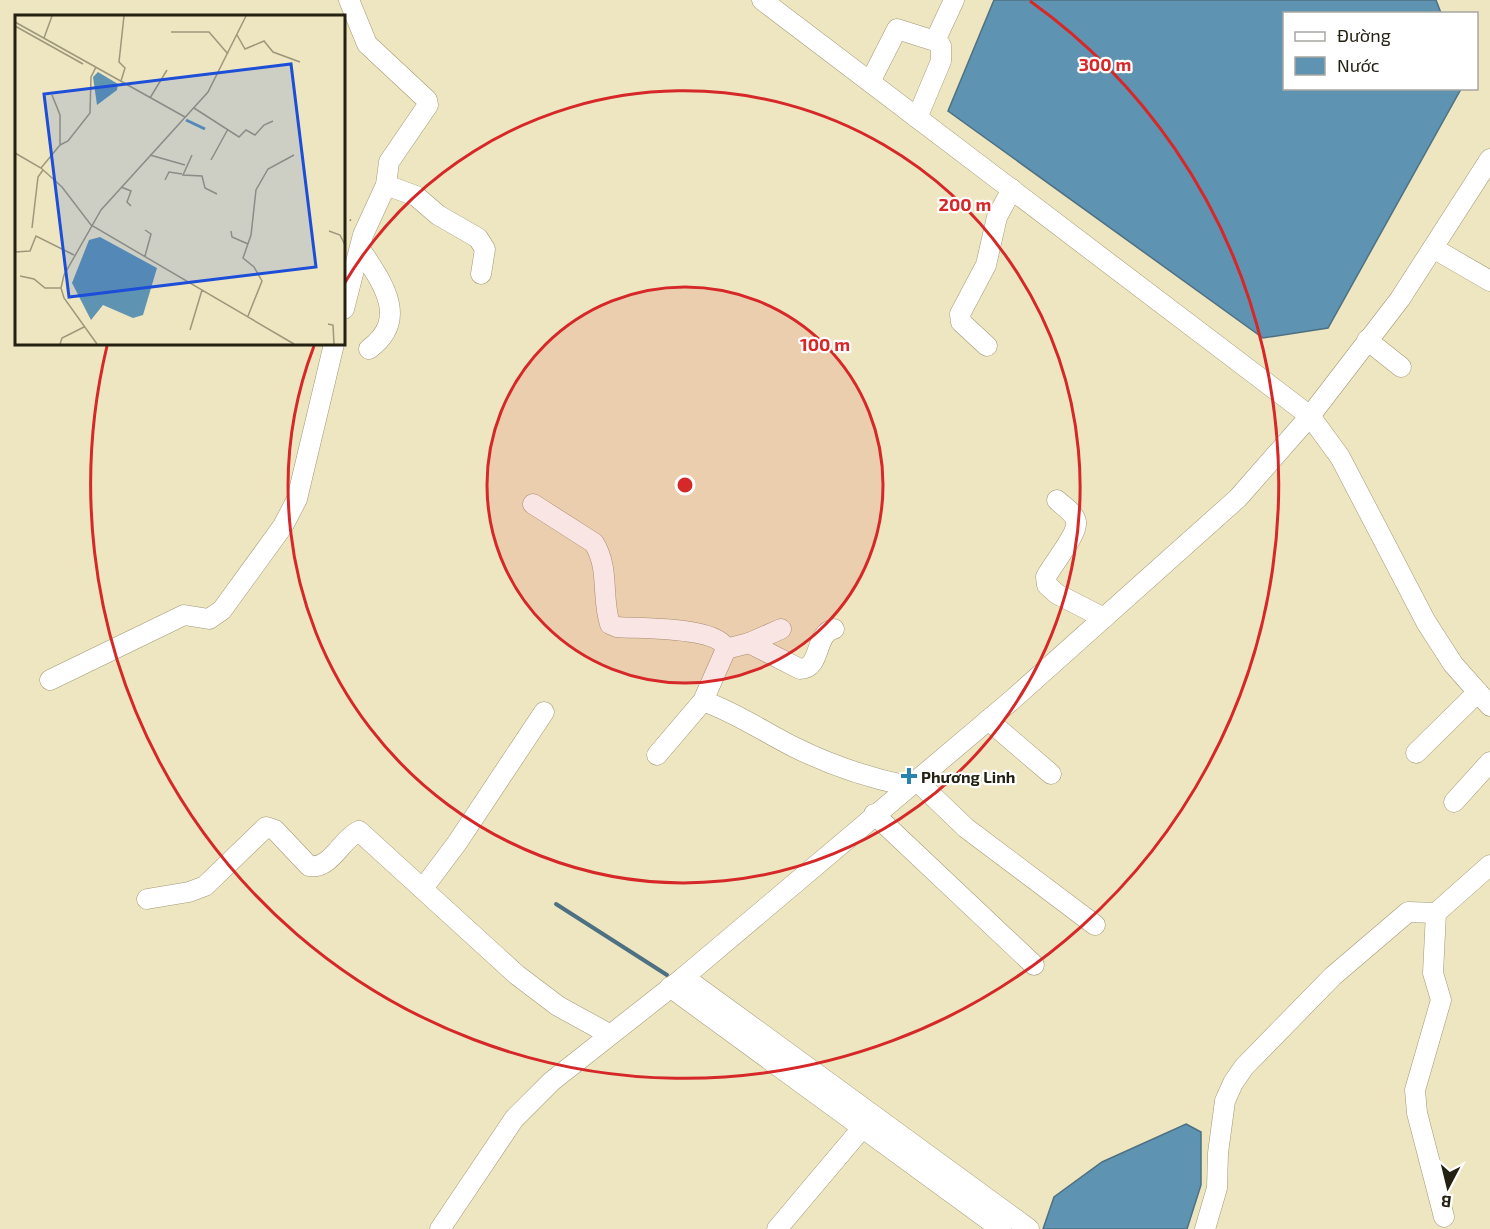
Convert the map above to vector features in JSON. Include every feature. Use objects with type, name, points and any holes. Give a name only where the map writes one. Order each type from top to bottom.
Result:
[{"type":"street","points":[[345,305],[367,225],[386,185],[389,162],[425,111],[427,100],[367,44],[349,0]]},
{"type":"street","points":[[762,0],[1310,416],[1340,457],[1426,622],[1453,664],[1484,699],[1416,753]]},
{"type":"street","points":[[935,41],[954,0]]},
{"type":"street","points":[[870,82],[897,29],[935,41],[941,46],[942,61],[917,118]]},
{"type":"street","points":[[440,1229],[513,1119],[552,1081],[677,982],[988,720],[1238,498],[1310,416],[1400,299],[1490,159]]},
{"type":"street","points":[[386,185],[416,196],[444,219],[478,238],[485,249],[481,274]]},
{"type":"street","points":[[987,346],[961,322],[960,314],[987,265],[997,217],[1012,189]]},
{"type":"street","points":[[1433,248],[1490,281]]},
{"type":"street","points":[[360,249],[389,299],[390,322],[382,340],[369,349]]},
{"type":"street","points":[[1368,340],[1401,367]]},
{"type":"street","points":[[50,680],[184,615],[209,619],[222,610],[283,526],[297,499],[334,345]]},
{"type":"street","points":[[1057,500],[1072,513],[1076,522],[1074,532],[1046,577],[1047,585],[1058,594],[1104,618]]},
{"type":"street","points":[[533,504],[594,543],[605,567],[610,624],[617,627],[692,632],[713,636],[722,641],[726,649]]},
{"type":"street","points":[[726,649],[749,643],[781,629]]},
{"type":"street","points":[[749,643],[800,669],[805,669],[811,666],[825,634],[834,629]]},
{"type":"street","points":[[657,755],[703,700],[726,649]]},
{"type":"street","points":[[703,700],[818,757],[879,780],[912,783],[966,828],[1095,926]]},
{"type":"street","points":[[424,887],[457,843],[544,712]]},
{"type":"street","points":[[988,720],[1051,774]]},
{"type":"street","points":[[1454,802],[1490,762]]},
{"type":"street","points":[[874,814],[1034,965]]},
{"type":"street","points":[[147,899],[189,892],[205,886],[266,827],[275,830],[309,866],[317,867],[323,865],[350,835],[359,831],[424,887],[517,975],[558,1006],[609,1034]]},
{"type":"street","points":[[1205,1229],[1217,1188],[1218,1154],[1225,1101],[1244,1067],[1334,976],[1408,912],[1436,913],[1490,864]]},
{"type":"street","points":[[1436,913],[1433,973],[1441,1000],[1415,1090],[1419,1123],[1444,1217]]},
{"type":"street","points":[[677,982],[863,1127],[1001,1229]]},
{"type":"street","points":[[677,982],[1029,1229]]},
{"type":"street","points":[[777,1229],[863,1127]]},
{"type":"water","points":[[994,0],[1436,0],[1441,12],[1283,12],[1283,90],[1460,90],[1328,328],[1263,338],[948,111]]},
{"type":"water","points":[[1186,1124],[1201,1132],[1201,1185],[1187,1229],[1043,1229],[1054,1197],[1102,1162]]},
{"type":"waterway","points":[[556,904],[667,975]]},
{"type":"place","name":"Phương Linh","points":[[909,776]]}]
